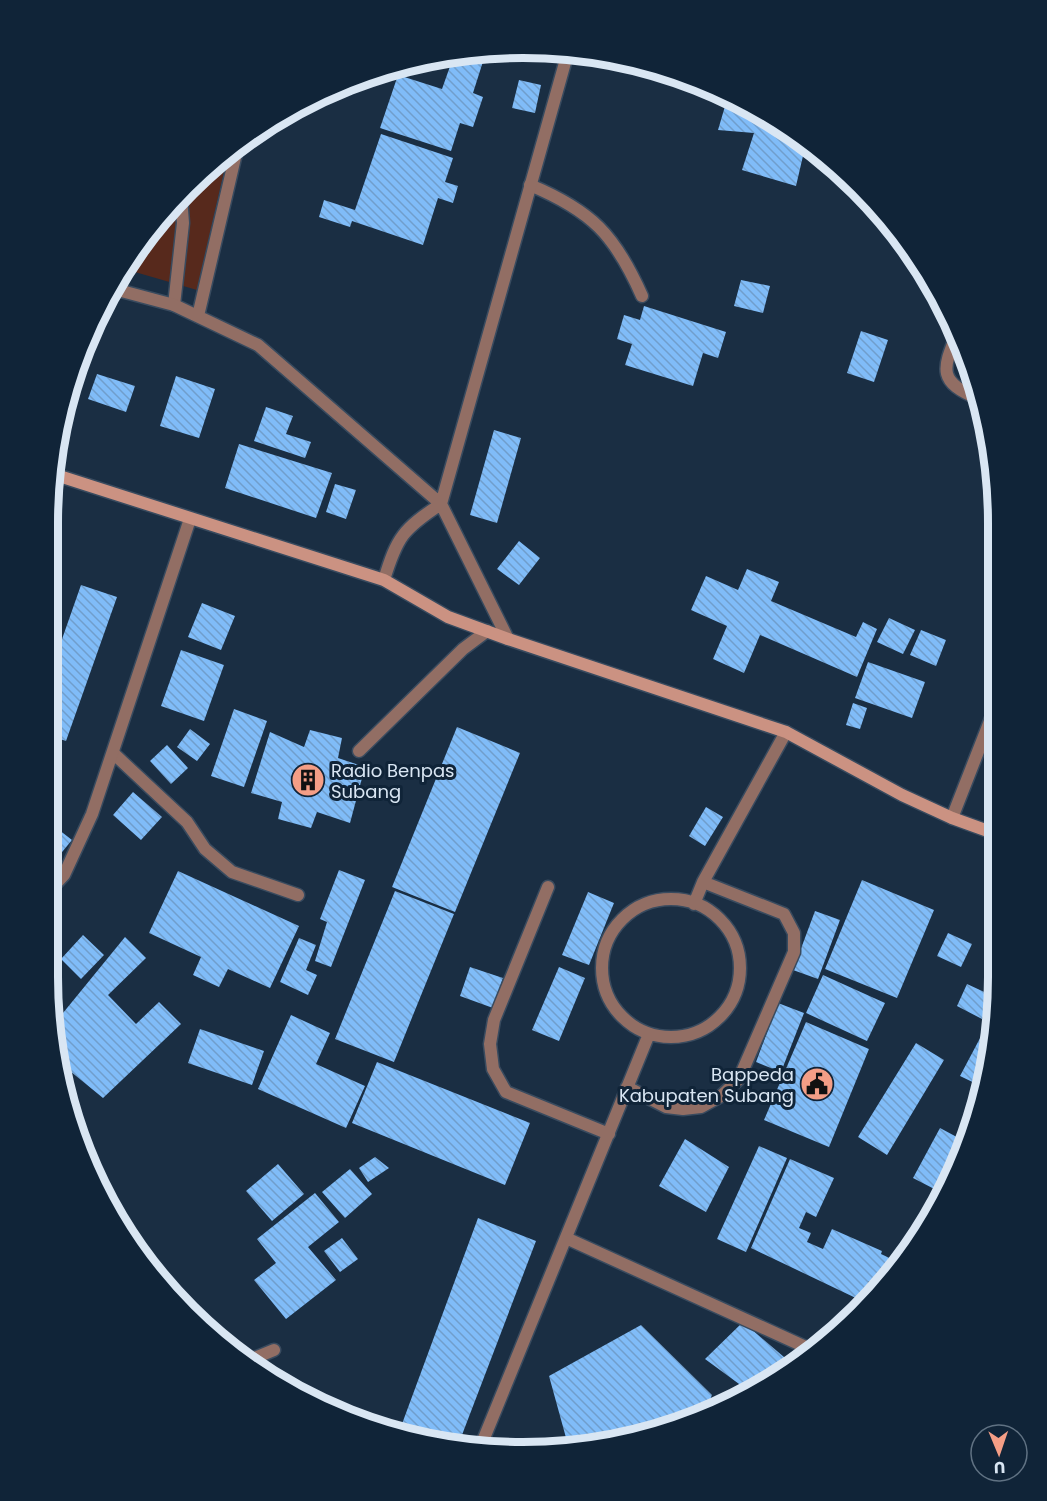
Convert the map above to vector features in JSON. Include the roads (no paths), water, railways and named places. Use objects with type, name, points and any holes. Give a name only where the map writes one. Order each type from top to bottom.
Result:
[{"type":"main road","points":[[61,477],[384,580],[448,616],[508,639],[786,732],[902,795],[952,818],[988,831]]},
{"type":"street","points":[[384,580],[393,551],[410,524],[441,504],[566,60]]},
{"type":"street","points":[[198,316],[235,159]]},
{"type":"street","points":[[530,185],[565,202],[610,236],[629,266],[642,296]]},
{"type":"street","points":[[174,305],[183,223],[182,209]]},
{"type":"street","points":[[121,291],[174,305],[258,345],[441,504],[508,639]]},
{"type":"street","points":[[952,345],[945,362],[945,374],[950,382],[970,394]]},
{"type":"street","points":[[58,881],[64,875],[101,790],[190,519]]},
{"type":"street","points":[[359,751],[463,649],[487,631]]},
{"type":"street","points":[[952,818],[988,726]]},
{"type":"street","points":[[694,904],[703,882],[786,732]]},
{"type":"street","points":[[113,753],[187,822],[205,849],[232,872],[298,895]]},
{"type":"street","points":[[627,1087],[666,1107],[683,1109],[701,1107],[721,1096],[739,1079],[794,952],[794,933],[784,914],[703,882]]},
{"type":"street","points":[[548,887],[494,1020],[490,1044],[493,1069],[506,1092],[609,1134]]},
{"type":"street","points":[[675,898],[707,908],[731,932],[741,964],[734,997],[714,1023],[683,1037],[650,1034],[620,1017],[603,988],[602,955],[615,924],[642,904],[675,898]]},
{"type":"street","points":[[483,1441],[650,1034]]},
{"type":"street","points":[[566,1238],[806,1347]]},
{"type":"street","points":[[256,1358],[274,1350]]},
{"type":"place","name":"Radio Benpas Subang","points":[[308,780]]},
{"type":"place","name":"Bappeda Kabupaten Subang","points":[[817,1084]]}]
